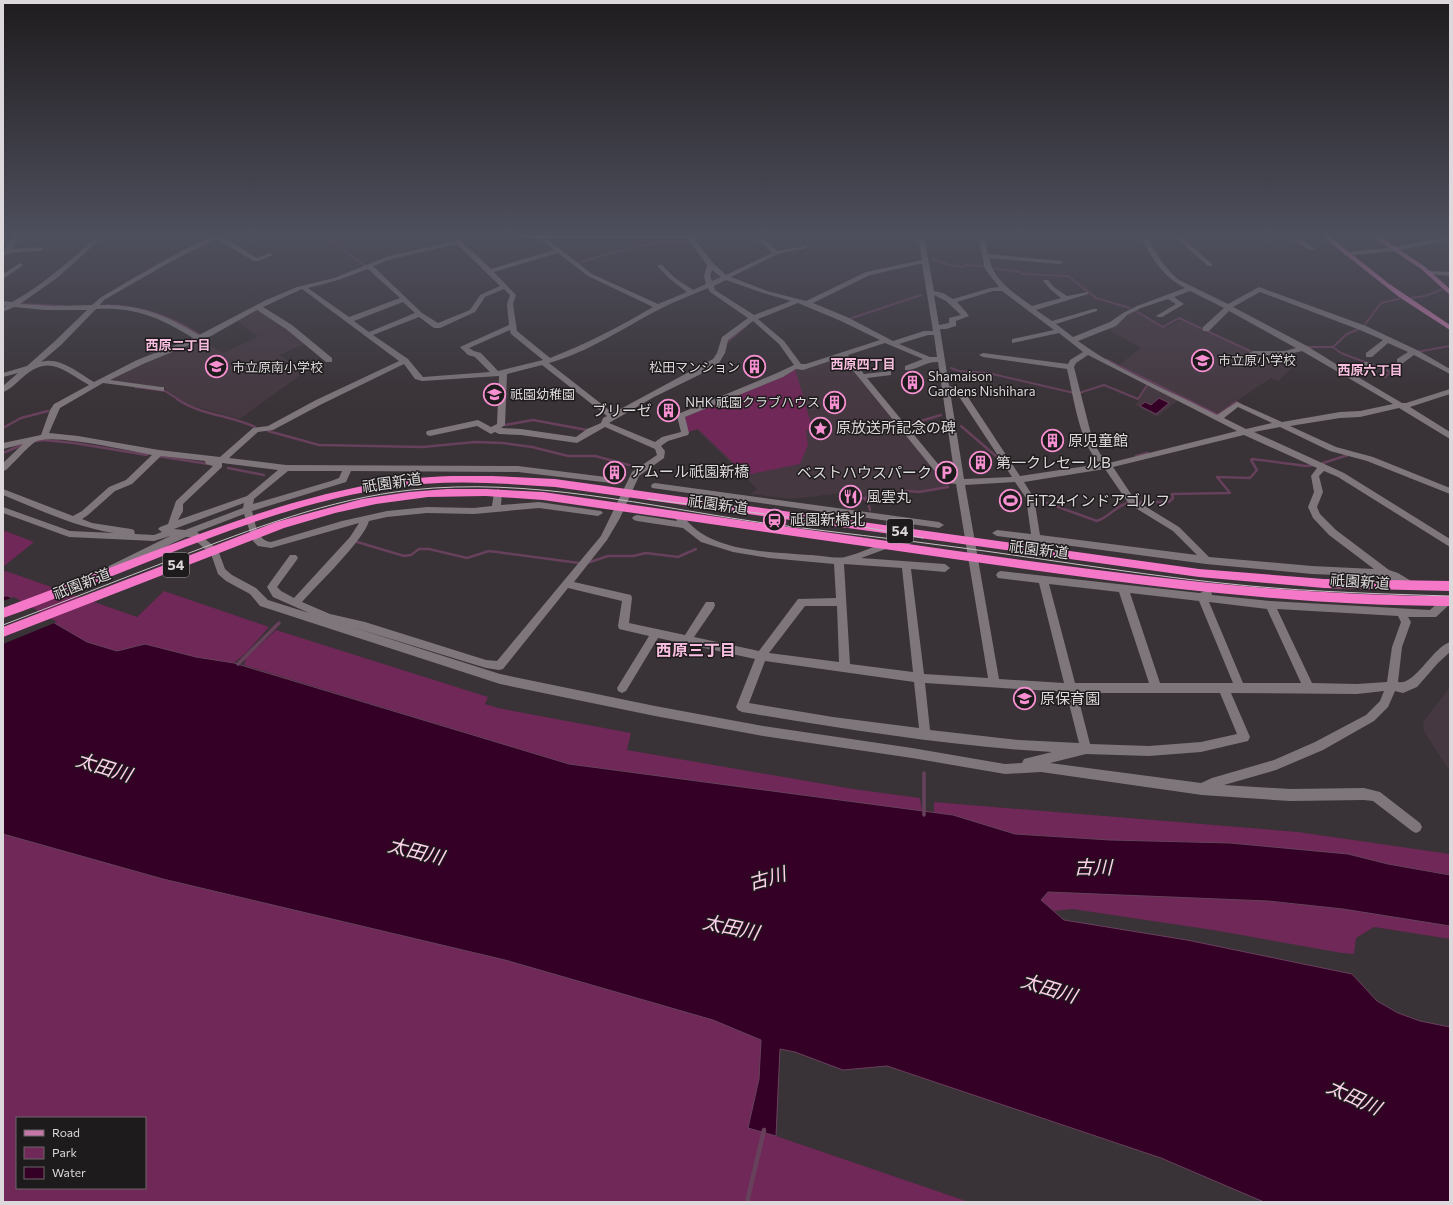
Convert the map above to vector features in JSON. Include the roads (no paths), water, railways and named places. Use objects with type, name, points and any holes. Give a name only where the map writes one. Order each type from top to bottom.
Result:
[{"type":"highway","name":"祇園新道","points":[[3,613],[194,540],[287,507],[351,491],[405,482],[484,478],[555,483],[1199,573],[1292,581],[1413,587],[1450,586]]},
{"type":"highway","name":"祇園新道","points":[[3,632],[280,525],[352,505],[412,495],[444,493],[498,492],[621,507],[891,544],[1048,568],[1219,587],[1388,600],[1449,601]]},
{"type":"highway","name":"祇園新道","points":[[3,608],[26,599],[61,591]]},
{"type":"main road","points":[[1396,292],[1450,328]]},
{"type":"street","points":[[3,310],[31,292]]},
{"type":"street","points":[[3,390],[58,343],[102,299],[114,292]]},
{"type":"street","points":[[44,437],[54,410],[57,406],[94,385],[140,362],[198,338],[258,306],[289,292]]},
{"type":"street","points":[[310,292],[405,361],[418,377],[422,379],[500,373],[547,362],[583,348],[658,307],[693,293]]},
{"type":"street","points":[[398,292],[420,314],[437,326],[473,310],[482,296],[490,292]]},
{"type":"street","points":[[510,292],[513,296],[510,304],[514,332],[547,362],[612,416]]},
{"type":"street","points":[[627,292],[658,307]]},
{"type":"street","points":[[714,292],[753,318],[783,346],[799,367]]},
{"type":"street","points":[[766,292],[807,303],[844,319],[888,342],[929,359],[942,360]]},
{"type":"street","points":[[807,303],[829,292]]},
{"type":"street","points":[[951,302],[982,292]]},
{"type":"street","points":[[1008,292],[1088,352],[1246,432],[1341,475],[1450,544]]},
{"type":"street","points":[[1057,292],[1065,298]]},
{"type":"street","points":[[1073,340],[1113,324],[1125,314],[1139,307],[1179,292]]},
{"type":"street","points":[[1200,292],[1230,306],[1304,348],[1450,436]]},
{"type":"street","points":[[1206,329],[1230,306],[1253,292]]},
{"type":"street","points":[[1268,292],[1363,328],[1450,372]]},
{"type":"street","points":[[655,446],[665,439],[685,433],[681,416],[780,375],[794,367],[807,366],[888,342],[927,333],[936,330],[946,326],[953,324],[952,320],[965,316],[941,294],[930,293],[936,330],[942,360],[969,541],[994,683]]},
{"type":"street","points":[[1030,309],[1086,293]]},
{"type":"street","points":[[1160,316],[1181,304],[1168,296]]},
{"type":"street","points":[[349,320],[404,299]]},
{"type":"street","points":[[497,428],[499,431],[521,432],[577,440],[590,431],[605,424],[606,420],[612,416],[696,373],[716,361],[721,353],[725,339],[753,318],[777,310],[799,300]]},
{"type":"street","points":[[3,303],[13,305],[69,308],[130,308],[170,321],[198,338]]},
{"type":"street","points":[[258,306],[289,327],[329,360]]},
{"type":"street","points":[[1050,324],[1095,310]]},
{"type":"street","points":[[369,334],[420,314]]},
{"type":"street","points":[[430,434],[478,423],[491,430],[501,425],[500,373],[478,355],[471,353],[464,347],[513,326]]},
{"type":"street","points":[[1015,341],[1060,331]]},
{"type":"street","points":[[1369,355],[1392,331]]},
{"type":"street","points":[[1253,353],[1285,352],[1304,348]]},
{"type":"street","points":[[1088,352],[1073,362],[1070,367],[1089,442],[1098,457],[1107,466],[1132,502],[1176,529],[1200,552],[1206,560]]},
{"type":"street","points":[[1400,361],[1413,352]]},
{"type":"street","points":[[844,355],[945,478],[947,480],[970,482],[1019,480],[1107,466],[1260,428],[1282,426],[1340,415],[1360,414],[1400,405],[1406,406],[1450,391]]},
{"type":"street","points":[[983,355],[1070,367]]},
{"type":"street","points":[[908,368],[929,359]]},
{"type":"street","points":[[223,459],[256,430],[270,428],[319,402],[405,361]]},
{"type":"street","points":[[3,375],[48,362],[61,366],[94,385]]},
{"type":"street","points":[[1352,377],[1368,364]]},
{"type":"street","points":[[862,377],[888,373]]},
{"type":"street","points":[[102,381],[161,389]]},
{"type":"street","points":[[946,388],[956,390],[961,393],[1030,498],[1036,538]]},
{"type":"street","points":[[1218,418],[1237,404],[1333,449],[1370,459],[1450,491]]},
{"type":"street","points":[[293,558],[272,587],[278,594],[295,603],[328,618],[365,626],[486,664],[499,666],[604,538],[621,507],[626,493],[637,472],[661,456],[660,449],[655,446],[605,424]]},
{"type":"street","points":[[3,446],[44,437],[78,439],[159,452],[286,468],[503,469],[541,471],[610,480]]},
{"type":"street","points":[[3,468],[34,439]]},
{"type":"street","points":[[73,520],[85,513],[112,489],[129,482],[159,452]]},
{"type":"street","points":[[173,526],[172,522],[180,510],[179,503],[219,465],[202,460],[204,457]]},
{"type":"street","points":[[1323,466],[1315,476],[1318,493],[1313,503],[1313,510],[1318,519],[1328,529],[1386,572],[1413,587]]},
{"type":"street","points":[[3,492],[90,526],[140,533],[163,530],[250,498],[286,468]]},
{"type":"street","points":[[96,578],[123,563],[184,534],[239,512],[343,480],[348,468]]},
{"type":"street","points":[[541,471],[551,475],[555,483]]},
{"type":"street","points":[[655,486],[939,525]]},
{"type":"street","points":[[496,509],[498,492]]},
{"type":"street","points":[[683,501],[702,493]]},
{"type":"street","points":[[250,498],[247,511],[256,539],[261,544],[270,545],[321,529],[365,519],[388,514],[427,510],[474,511],[539,505],[598,513]]},
{"type":"street","points":[[3,510],[69,534],[154,538],[172,532],[193,534],[215,552],[221,571],[229,578],[253,591],[264,603],[500,678],[655,711],[763,731],[912,753],[1005,769],[1041,767],[1202,789],[1290,795],[1364,794],[1376,796],[1416,827]]},
{"type":"street","points":[[678,515],[684,525],[697,536],[709,542],[729,548],[766,555],[945,568]]},
{"type":"street","points":[[867,515],[880,528]]},
{"type":"street","points":[[637,518],[684,525]]},
{"type":"street","points":[[295,603],[353,539],[363,526],[365,519]]},
{"type":"street","points":[[998,533],[1219,562],[1312,570],[1386,572]]},
{"type":"street","points":[[1042,552],[1056,541]]},
{"type":"street","points":[[841,561],[891,544]]},
{"type":"street","points":[[841,561],[841,602],[845,667]]},
{"type":"street","points":[[1199,573],[1219,562]]},
{"type":"street","points":[[906,564],[920,678],[925,734]]},
{"type":"street","points":[[1048,568],[1063,581]]},
{"type":"street","points":[[1002,575],[1270,605],[1432,614],[1449,601]]},
{"type":"street","points":[[1043,579],[1072,688],[1086,749]]},
{"type":"street","points":[[566,584],[627,598],[623,626],[761,656],[920,678],[1072,688],[1357,689],[1392,686],[1404,688],[1413,684],[1434,660],[1450,646]]},
{"type":"street","points":[[1202,597],[1219,587]]},
{"type":"street","points":[[1123,588],[1156,689]]},
{"type":"street","points":[[1202,597],[1240,688]]},
{"type":"street","points":[[841,602],[802,602],[761,656],[742,707],[833,722],[1019,745],[1149,752],[1193,748],[1244,736],[1224,688]]},
{"type":"street","points":[[687,640],[710,605]]},
{"type":"street","points":[[1270,605],[1309,688]]},
{"type":"street","points":[[1202,789],[1212,783],[1276,765],[1319,746],[1370,718],[1384,704],[1392,686],[1397,647],[1406,622],[1401,612]]},
{"type":"street","points":[[622,688],[656,633]]},
{"type":"street","points":[[1005,769],[1086,749]]},
{"type":"water","points":[[1159,398],[1169,403],[1156,414],[1140,406],[1145,402],[1151,405]]},
{"type":"water","points":[[3,596],[8,596],[87,642],[117,651],[145,644],[196,657],[234,663],[569,764],[953,815],[1015,834],[1110,840],[1230,843],[1348,854],[1388,864],[1450,875],[1450,926],[1343,909],[1268,901],[1048,892],[1041,900],[1064,920],[1187,940],[1352,974],[1377,1001],[1398,1013],[1420,1021],[1450,1027],[1450,1202],[1264,1202],[1161,1158],[887,1066],[843,1070],[795,1052],[780,1049],[776,1136],[748,1128],[759,1079],[761,1040],[713,1020],[505,960],[163,879],[3,834]]},
{"type":"waterway","points":[[1089,292],[1096,298],[1130,308]]},
{"type":"waterway","points":[[1410,298],[1425,296],[1435,292]]},
{"type":"waterway","points":[[849,319],[921,295]]},
{"type":"waterway","points":[[1363,327],[1381,303],[1399,299]]},
{"type":"waterway","points":[[21,304],[63,306]]},
{"type":"waterway","points":[[107,305],[132,307],[155,313],[178,322],[200,335]]},
{"type":"waterway","points":[[1134,310],[1163,327],[1179,318],[1250,351]]},
{"type":"waterway","points":[[726,343],[746,326]]},
{"type":"waterway","points":[[1305,347],[1333,347],[1347,334],[1361,328]]},
{"type":"waterway","points":[[1417,352],[1450,346]]},
{"type":"waterway","points":[[1334,348],[1341,353],[1391,372]]},
{"type":"waterway","points":[[1107,360],[1188,400]]},
{"type":"waterway","points":[[1391,372],[1403,362]]},
{"type":"waterway","points":[[951,368],[959,371],[988,373],[1074,393]]},
{"type":"waterway","points":[[1385,377],[1391,372]]},
{"type":"waterway","points":[[1079,393],[1104,385],[1138,399],[1148,384]]},
{"type":"waterway","points":[[135,387],[165,391],[179,400]]},
{"type":"waterway","points":[[177,399],[205,412],[236,420],[255,427]]},
{"type":"waterway","points":[[1188,400],[1218,415],[1236,402],[1240,404]]},
{"type":"waterway","points":[[3,428],[21,418],[48,411]]},
{"type":"waterway","points":[[904,426],[941,415]]},
{"type":"waterway","points":[[505,425],[533,420],[587,430]]},
{"type":"waterway","points":[[961,426],[1004,463]]},
{"type":"waterway","points":[[268,431],[319,445],[423,447],[475,442],[503,443],[532,447],[568,456],[595,456],[640,468]]},
{"type":"waterway","points":[[36,441],[43,440],[74,443],[147,455]]},
{"type":"waterway","points":[[3,453],[22,445]]},
{"type":"waterway","points":[[1136,456],[1148,453]]},
{"type":"waterway","points":[[1323,463],[1348,455]]},
{"type":"waterway","points":[[157,456],[209,464]]},
{"type":"waterway","points":[[1135,502],[1169,502],[1173,498],[1172,494],[1230,493],[1217,477],[1250,478],[1257,470],[1251,460],[1252,459],[1306,466],[1315,465]]},
{"type":"waterway","points":[[228,468],[264,475]]},
{"type":"waterway","points":[[867,502],[864,498],[908,491],[919,492],[948,487]]},
{"type":"waterway","points":[[1047,503],[1097,521],[1130,502]]},
{"type":"waterway","points":[[869,506],[870,510]]},
{"type":"waterway","points":[[354,541],[404,556],[411,555],[419,549],[429,549],[467,558],[489,551],[579,563]]},
{"type":"waterway","points":[[587,563],[608,556],[633,556],[646,553],[678,557],[696,549]]},
{"type":"waterway","points":[[238,664],[279,623]]},
{"type":"waterway","points":[[924,773],[924,815]]},
{"type":"waterway","points":[[747,1202],[764,1130]]},
{"type":"tram line","points":[[3,625],[205,547],[291,516],[350,500],[380,494],[456,487],[500,487],[588,495],[764,523],[1214,582],[1275,588],[1375,594],[1450,596]]},
{"type":"tram line","points":[[648,499],[858,526],[923,538]]},
{"type":"place","name":"市立原小学校","points":[[1203,360]]},
{"type":"place","name":"市立原南小学校","points":[[216,367]]},
{"type":"place","name":"松田マンション","points":[[755,367]]},
{"type":"place","name":"Shamaison Gardens Nishihara","points":[[912,383]]},
{"type":"place","name":"祇園幼稚園","points":[[494,394]]},
{"type":"place","name":"NHK 祇園クラブハウス","points":[[835,402]]},
{"type":"place","name":"ブリーゼ","points":[[668,411]]},
{"type":"place","name":"原放送所記念の碑","points":[[820,428]]},
{"type":"place","name":"原児童館","points":[[1052,441]]},
{"type":"place","name":"第一クレセールB","points":[[980,463]]},
{"type":"place","name":"アムール祇園新橋","points":[[615,472]]},
{"type":"place","name":"ベストハウスパーク","points":[[947,473]]},
{"type":"place","name":"風雲丸","points":[[850,497]]},
{"type":"place","name":"FiT24インドアゴルフ","points":[[1011,501]]},
{"type":"place","name":"祗園新橋北","points":[[774,520]]},
{"type":"place","name":"原保育園","points":[[1024,699]]},
{"type":"district","name":"西原二丁目","points":[[178,345]]},
{"type":"district","name":"西原四丁目","points":[[863,364]]},
{"type":"district","name":"西原六丁目","points":[[1370,370]]},
{"type":"district","name":"西原三丁目","points":[[696,650]]},
{"type":"water label","name":"太田川","points":[[104,767]]},
{"type":"water label","name":"太田川","points":[[416,851]]},
{"type":"water label","name":"古川","points":[[1093,867]]},
{"type":"water label","name":"古川","points":[[767,878]]},
{"type":"water label","name":"太田川","points":[[731,927]]},
{"type":"water label","name":"太田川","points":[[1049,988]]},
{"type":"water label","name":"太田川","points":[[1354,1097]]}]
